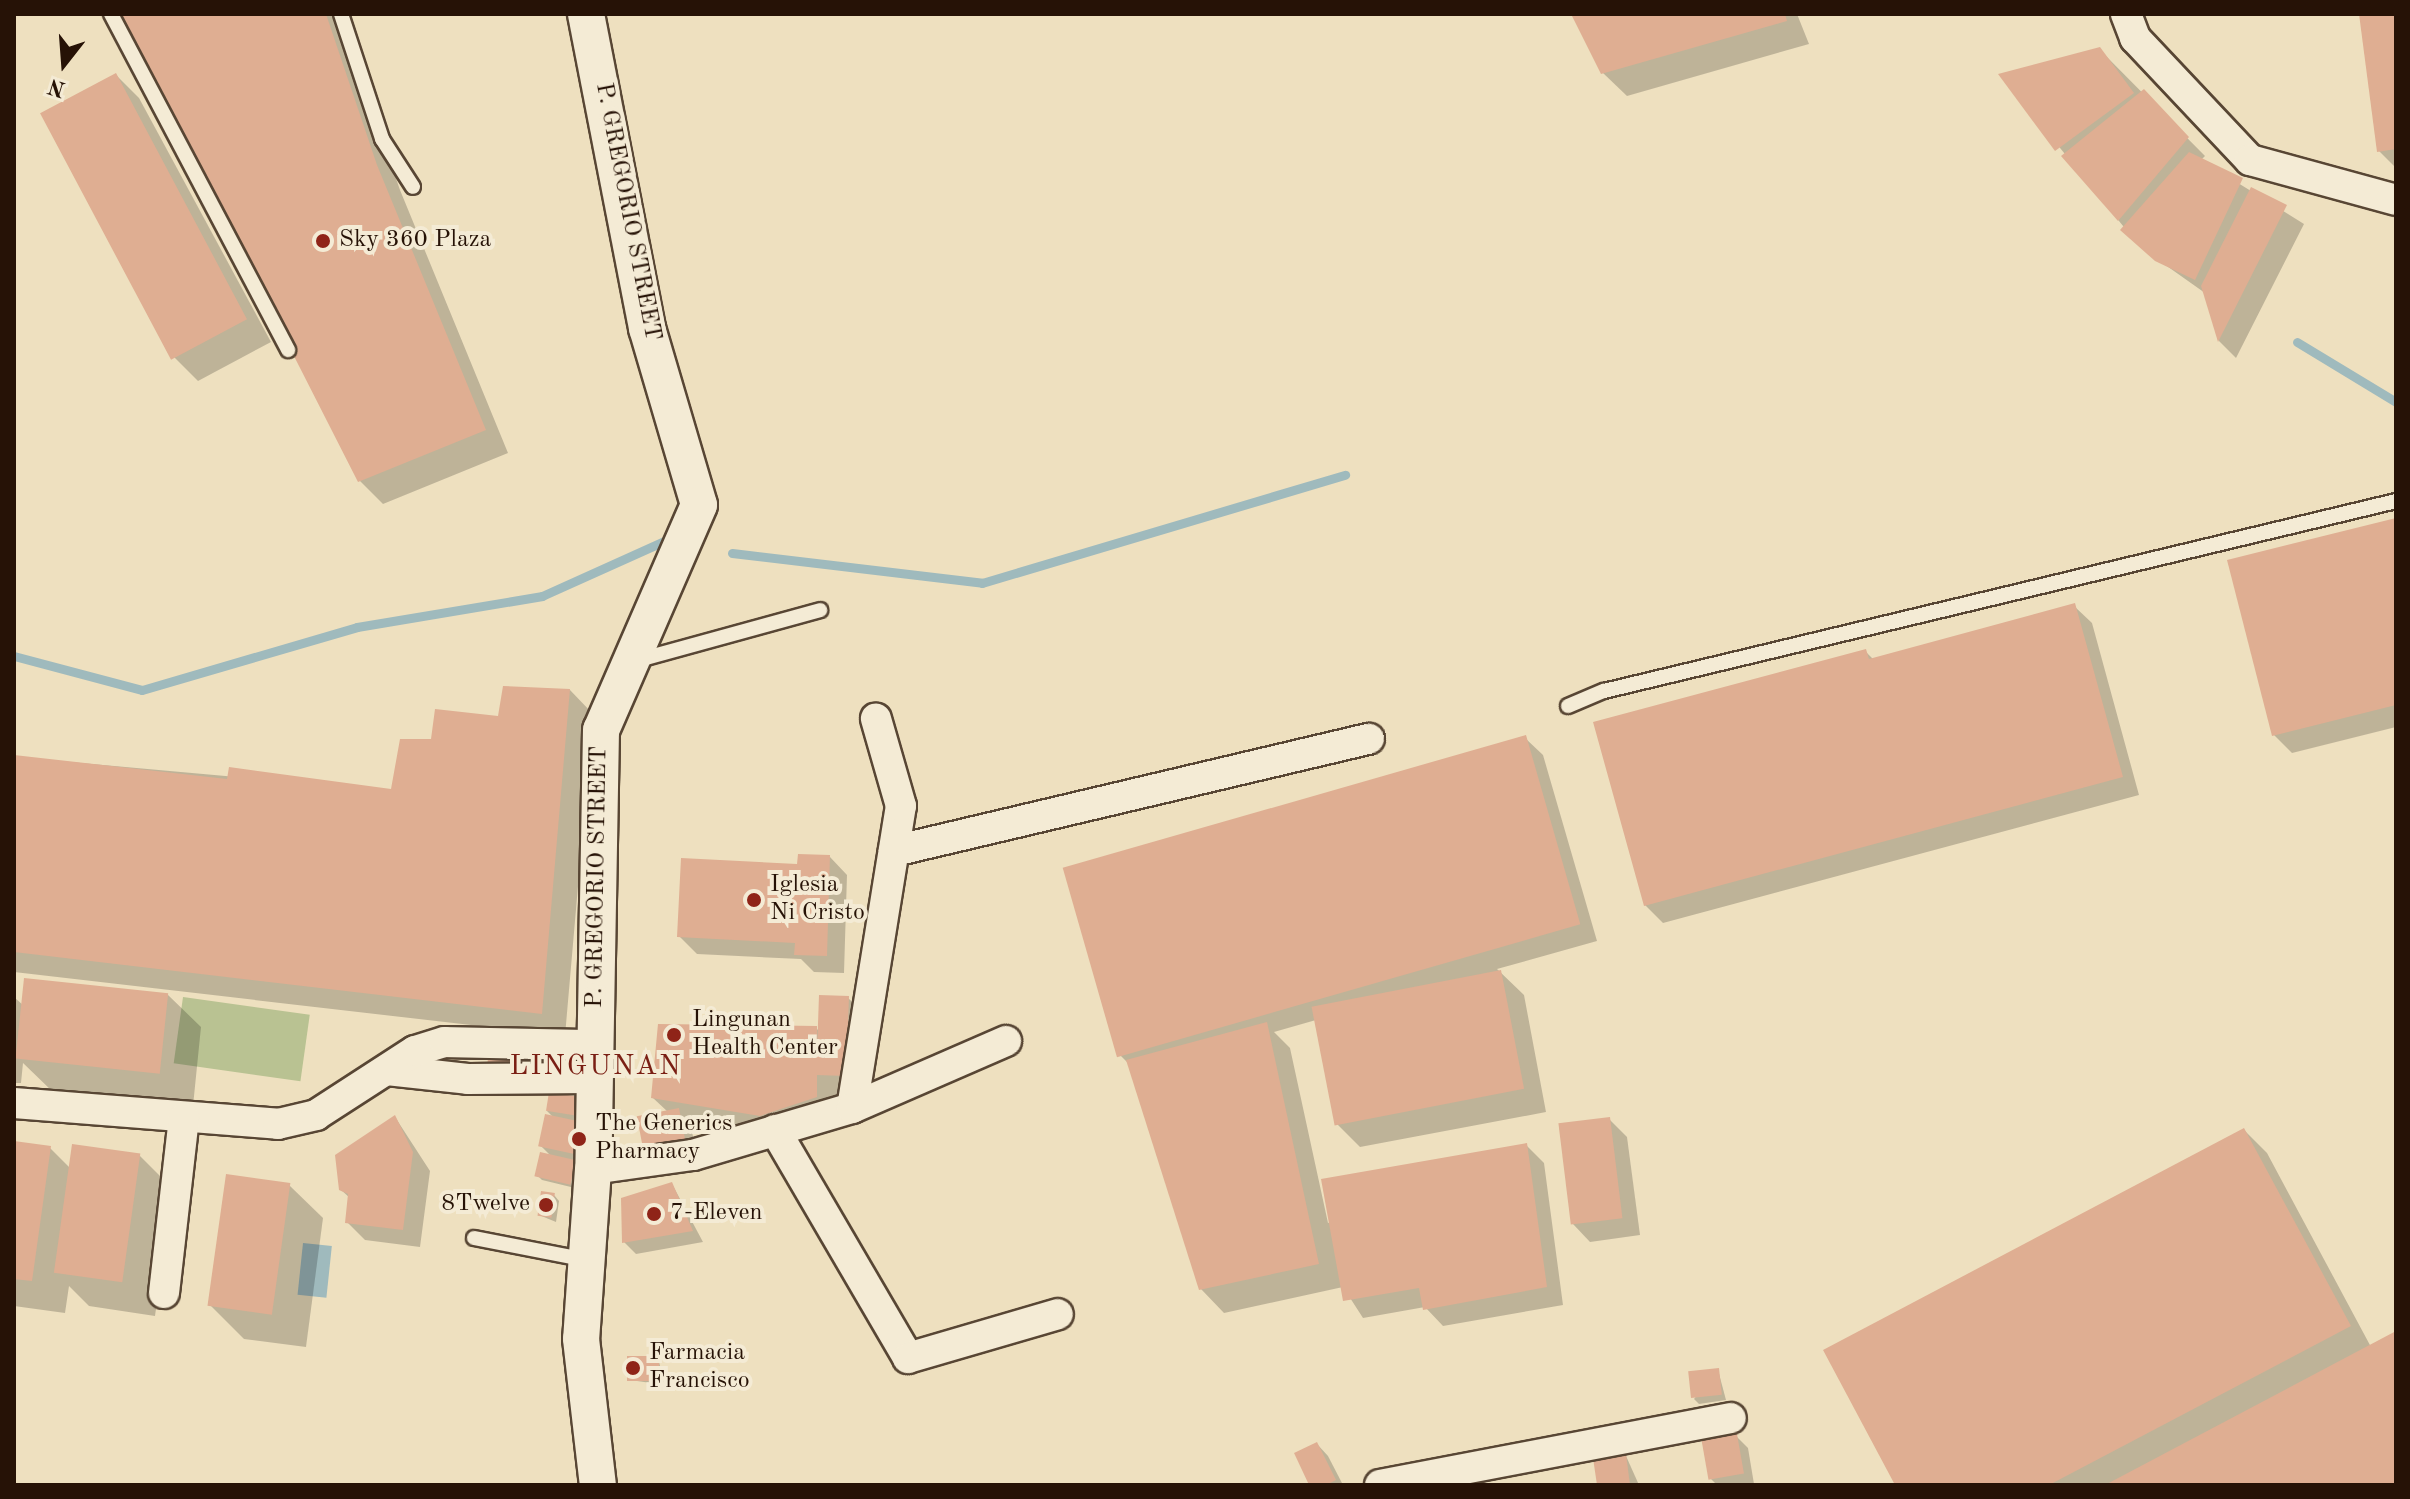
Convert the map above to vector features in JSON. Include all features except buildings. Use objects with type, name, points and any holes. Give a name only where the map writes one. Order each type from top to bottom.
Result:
[{"type":"street","name":"P. GREGORIO STREET","points":[[586,14],[647,328],[699,505],[624,665],[601,730],[593,1169],[582,1259],[581,1368],[598,1485]]},
{"type":"street","points":[[2126,14],[2135,38],[2250,160],[2396,200]]},
{"type":"street","points":[[852,1108],[901,806],[876,719]]},
{"type":"street","points":[[894,851],[1369,739]]},
{"type":"street","points":[[593,1169],[693,1155],[852,1108],[1006,1041]]},
{"type":"street","points":[[14,1103],[278,1124],[316,1115],[387,1070],[445,1042],[524,1044],[593,1062]]},
{"type":"street","points":[[524,1044],[524,1080]]},
{"type":"street","points":[[387,1070],[524,1080],[593,1062]]},
{"type":"street","points":[[164,1293],[184,1118]]},
{"type":"street","points":[[775,1130],[908,1358],[1058,1314]]},
{"type":"street","points":[[1380,1485],[1731,1418]]},
{"type":"lane","points":[[111,14],[288,350]]},
{"type":"lane","points":[[341,14],[382,139],[413,187]]},
{"type":"lane","points":[[1568,706],[1620,687],[2396,501]]},
{"type":"lane","points":[[624,665],[820,610]]},
{"type":"lane","points":[[474,1238],[582,1259]]},
{"type":"green space","points":[[183,997],[310,1015],[300,1081],[174,1063]]},
{"type":"water","points":[[303,1243],[332,1246],[326,1298],[298,1295]]},
{"type":"waterway","points":[[2297,342],[2396,402]]},
{"type":"waterway","points":[[732,553],[982,583],[1345,475]]},
{"type":"waterway","points":[[14,656],[142,690],[357,627],[542,596],[671,538]]},
{"type":"place","name":"Sky 360 Plaza","points":[[323,241]]},
{"type":"place","name":"Iglesia Ni Cristo","points":[[754,900]]},
{"type":"place","name":"Lingunan Health Center","points":[[674,1035]]},
{"type":"place","name":"The Generics Pharmacy","points":[[579,1139]]},
{"type":"place","name":"8Twelve","points":[[546,1205]]},
{"type":"place","name":"7-Eleven","points":[[654,1214]]},
{"type":"place","name":"Farmacia Francisco","points":[[633,1368]]},
{"type":"district","name":"LINGUNAN","points":[[596,1067]]}]
